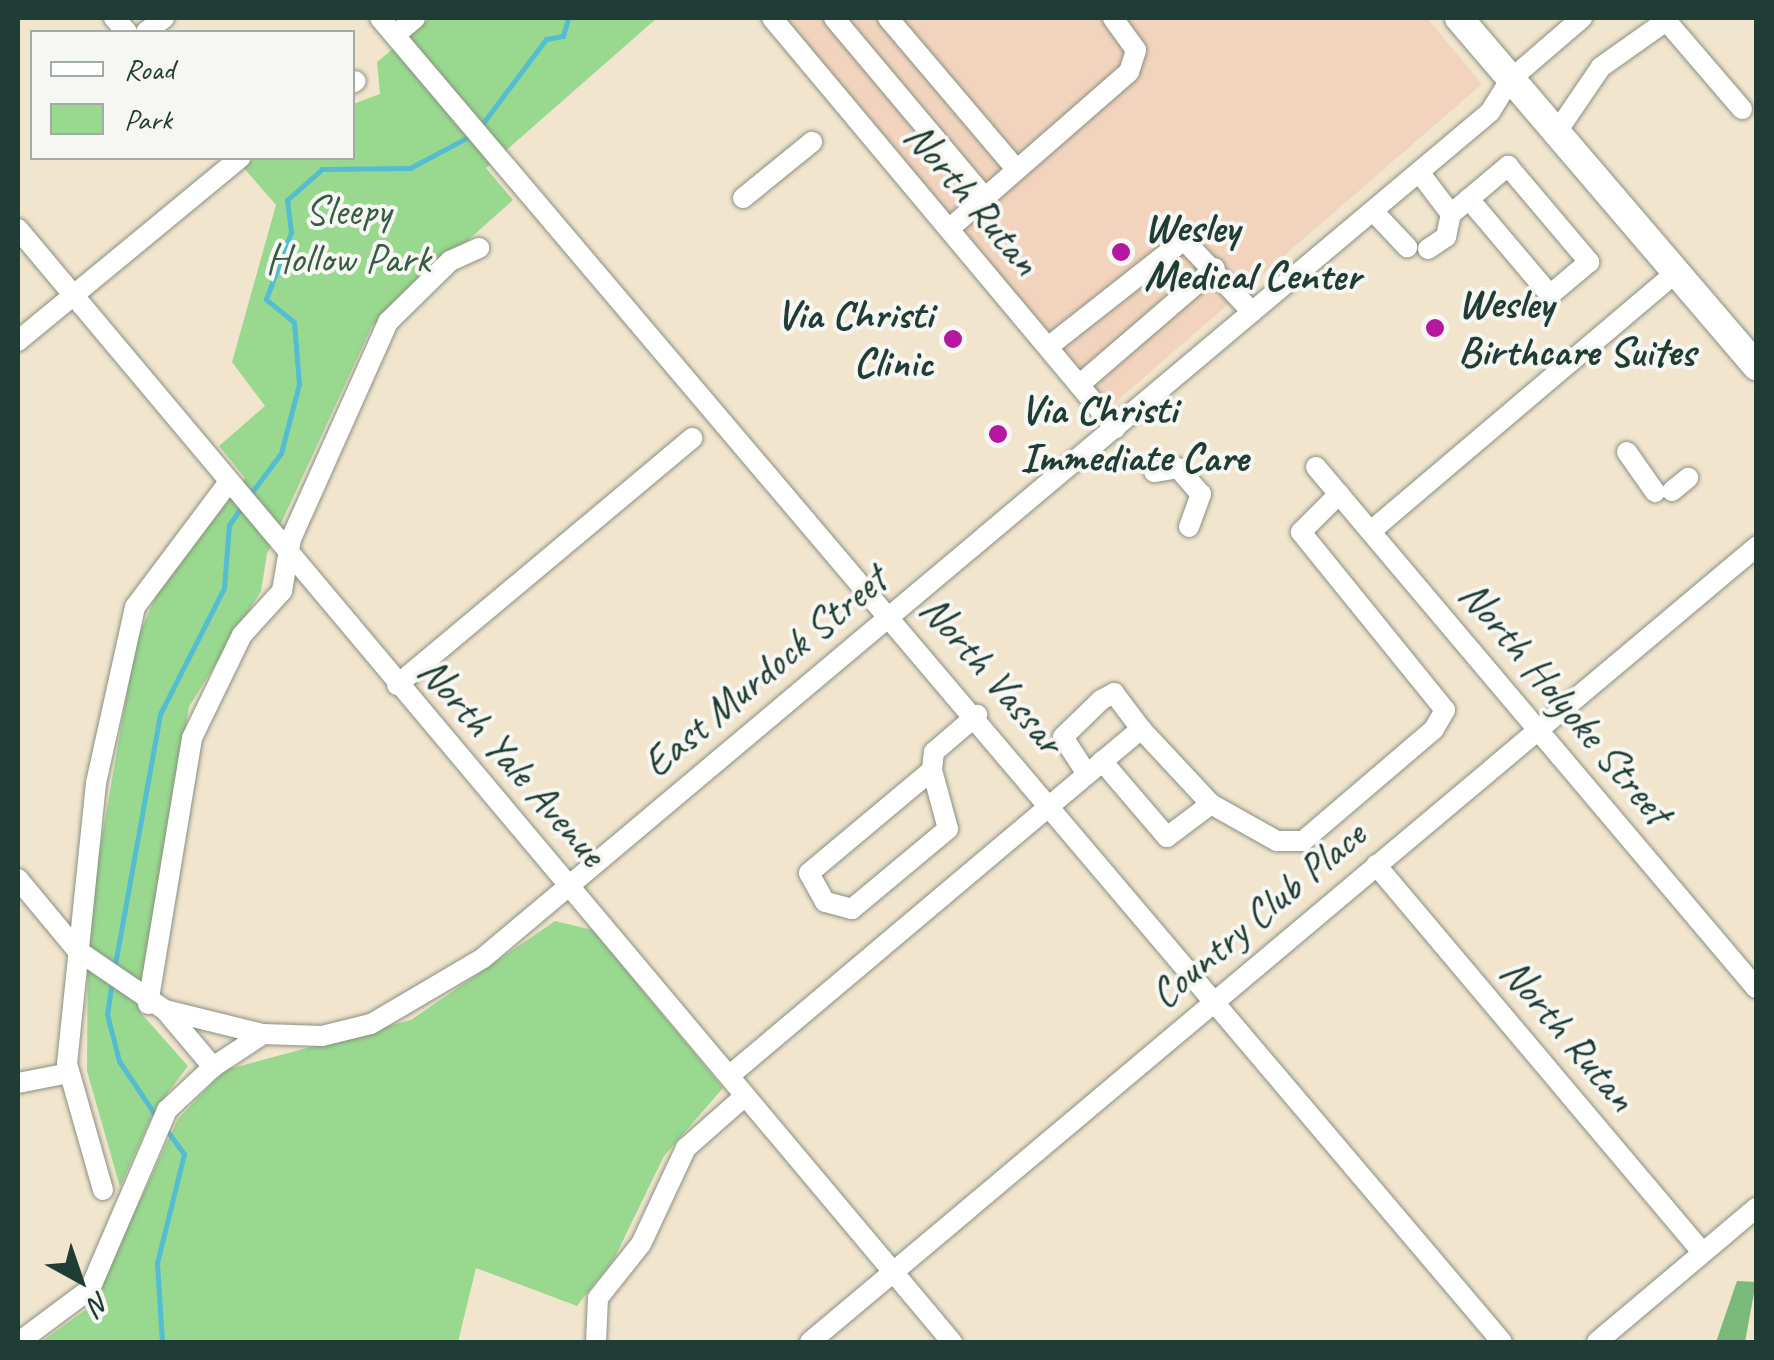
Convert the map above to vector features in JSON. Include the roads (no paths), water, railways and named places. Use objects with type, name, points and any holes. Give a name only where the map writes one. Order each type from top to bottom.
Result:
[{"type":"main road","points":[[1459,18],[1756,366]]},
{"type":"street","name":"North Vassar","points":[[380,18],[1051,800],[1502,1342]]},
{"type":"street","points":[[395,35],[416,18]]},
{"type":"street","name":"North Rutan","points":[[772,18],[1115,428]]},
{"type":"street","points":[[834,18],[985,198]]},
{"type":"street","points":[[888,18],[1017,170]]},
{"type":"street","points":[[949,229],[1136,62],[1113,18]]},
{"type":"street","name":"East Murdock Street","points":[[157,1007],[264,1034],[322,1036],[411,1006],[568,885],[1419,172],[1490,112],[1510,79],[1582,18]]},
{"type":"street","points":[[1556,132],[1601,67],[1665,19],[1742,109]]},
{"type":"street","points":[[744,198],[812,142]]},
{"type":"street","points":[[18,340],[238,160]]},
{"type":"street","points":[[1428,248],[1446,238],[1451,214],[1508,166],[1589,262],[1550,296],[1469,199]]},
{"type":"street","points":[[1419,172],[1451,214]]},
{"type":"street","points":[[1373,210],[1406,247]]},
{"type":"street","name":"North Yale Avenue","points":[[18,229],[952,1342]]},
{"type":"street","points":[[1048,348],[1174,242],[1194,242],[1252,312]]},
{"type":"street","points":[[157,1007],[192,738],[242,635],[282,591],[291,558],[291,539],[388,322],[450,261],[479,248]]},
{"type":"street","points":[[1079,385],[1215,268]]},
{"type":"street","points":[[1372,531],[1676,272]]},
{"type":"street","points":[[397,685],[692,438]]},
{"type":"street","points":[[1627,452],[1672,487]]},
{"type":"street","name":"North Holyoke Street","points":[[1316,466],[1756,988]]},
{"type":"street","points":[[1154,472],[1178,468],[1201,494],[1189,528]]},
{"type":"street","points":[[103,1190],[69,1073],[76,950],[96,783],[136,607],[230,485]]},
{"type":"street","points":[[1211,804],[1167,837],[1063,737],[1100,700],[1114,693],[1141,729],[1211,804],[1277,841],[1303,842],[1445,710],[1300,532],[1340,494]]},
{"type":"street","name":"Country Club Place","points":[[810,1342],[1756,547]]},
{"type":"street","points":[[932,770],[809,873],[825,902],[852,909],[948,829],[932,770],[934,752],[977,715]]},
{"type":"street","points":[[729,1076],[1051,800],[1141,729]]},
{"type":"street","name":"North Rutan","points":[[1376,865],[1702,1253]]},
{"type":"street","points":[[18,879],[76,950],[157,1007],[214,1067]]},
{"type":"street","points":[[19,1342],[90,1289],[167,1110],[214,1067],[264,1034]]},
{"type":"street","points":[[18,1083],[69,1073]]},
{"type":"street","points":[[596,1342],[598,1298],[641,1244],[686,1148],[745,1096]]},
{"type":"street","points":[[1597,1342],[1756,1208]]},
{"type":"waterway","points":[[480,127],[546,39],[563,36],[568,18]]},
{"type":"waterway","points":[[249,496],[281,453],[299,384],[294,322],[266,299],[291,232],[287,200],[322,169],[410,168],[472,135]]},
{"type":"waterway","points":[[114,970],[160,714],[224,588],[229,525],[243,505]]},
{"type":"waterway","points":[[112,980],[107,1014],[119,1061],[158,1119]]},
{"type":"waterway","points":[[162,1342],[157,1263],[184,1154],[165,1128]]},
{"type":"place","name":"Wesley Medical Center","points":[[1121,252]]},
{"type":"place","name":"Wesley Birthcare Suites","points":[[1435,328]]},
{"type":"place","name":"Via Christi Clinic","points":[[953,339]]},
{"type":"place","name":"Via Christi Immediate Care","points":[[998,434]]},
{"type":"park label","name":"Sleepy Hollow Park","points":[[348,235]]}]
